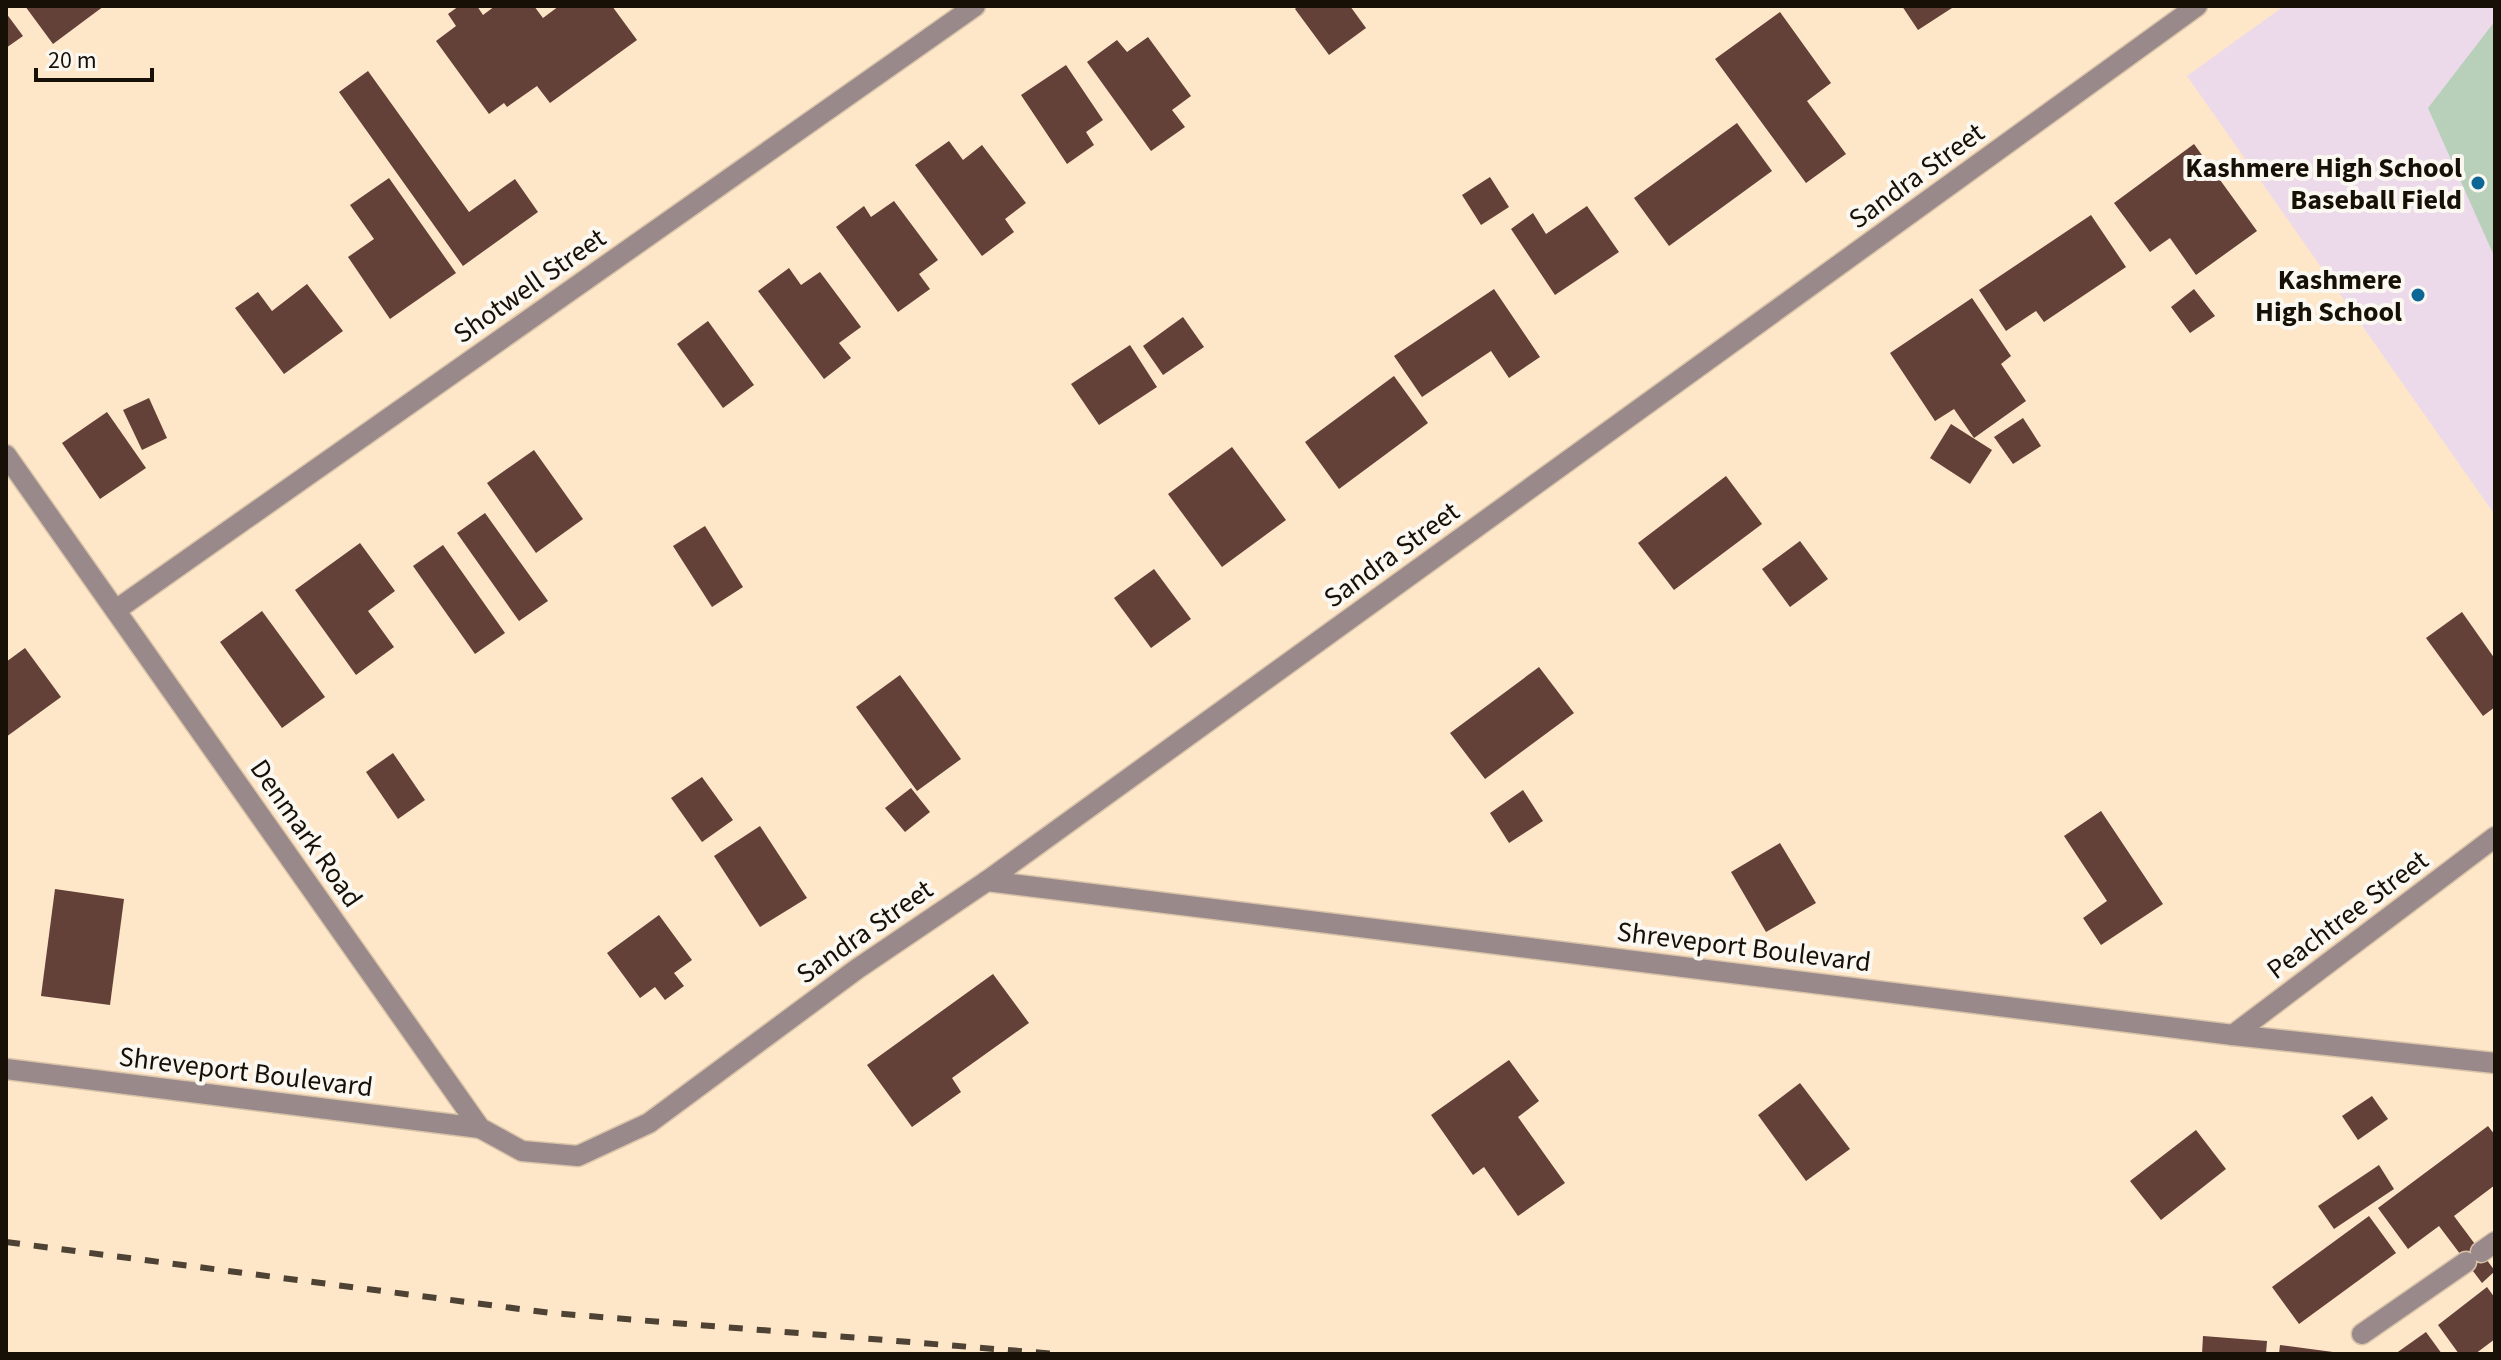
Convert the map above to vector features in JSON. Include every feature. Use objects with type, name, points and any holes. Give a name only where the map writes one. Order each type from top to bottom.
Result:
[{"type":"street","name":"Shotwell Street","points":[[116,610],[975,6]]},
{"type":"street","name":"Sandra Street","points":[[613,1140],[649,1123],[857,969],[987,881],[2197,6]]},
{"type":"street","name":"Denmark Road","points":[[6,455],[480,1128],[522,1151],[578,1156],[613,1140]]},
{"type":"street","name":"Peachtree Street","points":[[2233,1035],[2495,837]]},
{"type":"street","name":"Shreveport Boulevard","points":[[987,881],[2233,1035],[2495,1063]]},
{"type":"street","name":"Shreveport Boulevard","points":[[6,1069],[480,1128]]},
{"type":"street","points":[[2362,1334],[2481,1252]]},
{"type":"shaded area","name":"Kashmere High School","points":[[2284,6],[2495,6],[2495,515],[2187,76]]},
{"type":"green space","name":"Kashmere High School Baseball Field","points":[[2495,21],[2495,258],[2428,108]]},
{"type":"building","points":[[25,6],[104,6],[53,44]]},
{"type":"building","points":[[459,6],[477,6],[483,15],[495,6],[534,6],[543,18],[559,6],[612,6],[637,40],[550,103],[537,86],[507,107],[504,103],[489,114],[436,41],[456,26],[448,14]]},
{"type":"building","points":[[1298,6],[1350,6],[1366,28],[1329,55],[1295,9]]},
{"type":"building","points":[[1902,6],[1955,6],[1918,30]]},
{"type":"building","points":[[1780,12],[1831,83],[1807,101],[1846,154],[1806,183],[1715,59]]},
{"type":"building","points":[[6,13],[23,36],[6,48]]},
{"type":"building","points":[[1148,37],[1191,96],[1172,110],[1185,127],[1151,151],[1087,62],[1117,40],[1127,52]]},
{"type":"building","points":[[1066,65],[1103,120],[1086,132],[1094,145],[1067,164],[1021,95]]},
{"type":"building","points":[[368,71],[469,212],[515,179],[538,212],[463,266],[339,92]]},
{"type":"building","points":[[1737,123],[1772,171],[1669,246],[1634,198]]},
{"type":"building","points":[[949,141],[963,160],[982,145],[1026,203],[1005,219],[1014,232],[982,256],[915,165]]},
{"type":"building","points":[[2194,144],[2257,231],[2196,275],[2170,238],[2150,252],[2114,203]]},
{"type":"building","points":[[1490,177],[1509,207],[1481,225],[1462,195]]},
{"type":"building","points":[[389,178],[456,273],[390,319],[348,257],[374,239],[350,205]]},
{"type":"building","points":[[894,201],[938,260],[919,274],[930,289],[898,312],[836,227],[864,206],[871,217]]},
{"type":"building","points":[[1587,206],[1619,252],[1555,295],[1511,229],[1533,213],[1546,234]]},
{"type":"building","points":[[2091,215],[2126,267],[2044,322],[2036,311],[2006,331],[1979,290]]},
{"type":"building","points":[[789,268],[801,285],[820,272],[861,327],[839,343],[851,358],[824,379],[758,291]]},
{"type":"building","points":[[307,284],[343,331],[284,374],[235,308],[258,292],[272,311]]},
{"type":"building","points":[[1494,289],[1540,357],[1509,378],[1491,351],[1422,397],[1394,356]]},
{"type":"building","points":[[2194,289],[2215,316],[2190,333],[2171,307]]},
{"type":"building","points":[[1972,298],[2011,356],[2001,364],[2026,401],[1974,438],[1954,409],[1935,421],[1890,353]]},
{"type":"building","points":[[1183,317],[1204,347],[1163,375],[1143,346]]},
{"type":"building","points":[[708,321],[754,385],[723,408],[677,344]]},
{"type":"building","points":[[1130,345],[1157,387],[1099,425],[1071,384]]},
{"type":"building","points":[[1394,376],[1428,423],[1339,489],[1305,442]]},
{"type":"building","points":[[149,398],[167,438],[142,450],[123,410]]},
{"type":"building","points":[[107,412],[146,468],[100,499],[62,443]]},
{"type":"building","points":[[2023,418],[2041,446],[2013,464],[1994,437]]},
{"type":"building","points":[[1951,424],[1992,450],[1970,484],[1930,458]]},
{"type":"building","points":[[1232,447],[1286,520],[1222,567],[1168,494]]},
{"type":"building","points":[[534,450],[583,519],[536,553],[487,483]]},
{"type":"building","points":[[1726,476],[1762,524],[1674,590],[1638,543]]},
{"type":"building","points":[[485,513],[548,601],[519,621],[457,533]]},
{"type":"building","points":[[705,526],[743,587],[712,607],[673,546]]},
{"type":"building","points":[[1800,541],[1828,579],[1790,607],[1762,569]]},
{"type":"building","points":[[360,543],[395,591],[368,611],[394,647],[356,675],[295,590]]},
{"type":"building","points":[[443,545],[505,633],[475,654],[413,566]]},
{"type":"building","points":[[1154,569],[1191,619],[1151,648],[1114,598]]},
{"type":"building","points":[[262,611],[325,697],[282,728],[220,642]]},
{"type":"building","points":[[2462,612],[2495,659],[2495,707],[2483,716],[2426,638]]},
{"type":"building","points":[[25,648],[61,697],[6,737],[6,662]]},
{"type":"building","points":[[1539,667],[1574,713],[1485,779],[1450,733]]},
{"type":"building","points":[[900,675],[961,759],[917,791],[856,707]]},
{"type":"building","points":[[393,753],[425,800],[398,819],[366,772]]},
{"type":"building","points":[[702,777],[733,820],[702,842],[671,798]]},
{"type":"building","points":[[911,788],[930,812],[905,832],[885,808]]},
{"type":"building","points":[[1523,790],[1543,821],[1509,843],[1490,813]]},
{"type":"building","points":[[2101,811],[2163,904],[2101,945],[2083,918],[2107,901],[2064,836]]},
{"type":"building","points":[[760,826],[807,898],[760,927],[714,856]]},
{"type":"building","points":[[1780,843],[1816,903],[1766,932],[1731,872]]},
{"type":"building","points":[[55,889],[124,899],[110,1005],[41,996]]},
{"type":"building","points":[[659,915],[692,960],[674,973],[684,986],[665,1000],[655,987],[640,998],[607,953]]},
{"type":"building","points":[[993,974],[1029,1023],[952,1078],[961,1092],[912,1127],[867,1065]]},
{"type":"building","points":[[1509,1060],[1539,1101],[1518,1117],[1565,1183],[1518,1216],[1484,1167],[1473,1175],[1431,1115]]},
{"type":"building","points":[[1800,1083],[1850,1149],[1806,1181],[1758,1115]]},
{"type":"building","points":[[2372,1096],[2388,1119],[2358,1140],[2342,1116]]},
{"type":"building","points":[[2488,1126],[2495,1135],[2495,1185],[2454,1216],[2495,1271],[2482,1283],[2439,1226],[2408,1249],[2378,1208]]},
{"type":"building","points":[[2196,1130],[2226,1169],[2161,1220],[2130,1181]]},
{"type":"building","points":[[2379,1165],[2394,1189],[2334,1229],[2318,1206]]},
{"type":"building","points":[[2369,1216],[2396,1253],[2299,1324],[2272,1287]]},
{"type":"building","points":[[2487,1287],[2495,1298],[2495,1339],[2475,1354],[2459,1354],[2438,1325]]},
{"type":"building","points":[[2426,1332],[2442,1354],[2395,1354]]},
{"type":"building","points":[[2203,1336],[2267,1341],[2266,1354],[2202,1354]]},
{"type":"building","points":[[2280,1345],[2333,1352],[2279,1354]]},
{"type":"railway","points":[[6,1242],[551,1313],[1057,1354]]},
{"type":"place","name":"Kashmere High School Baseball Field","points":[[2478,183]]},
{"type":"place","name":"Kashmere High School","points":[[2418,295]]}]
